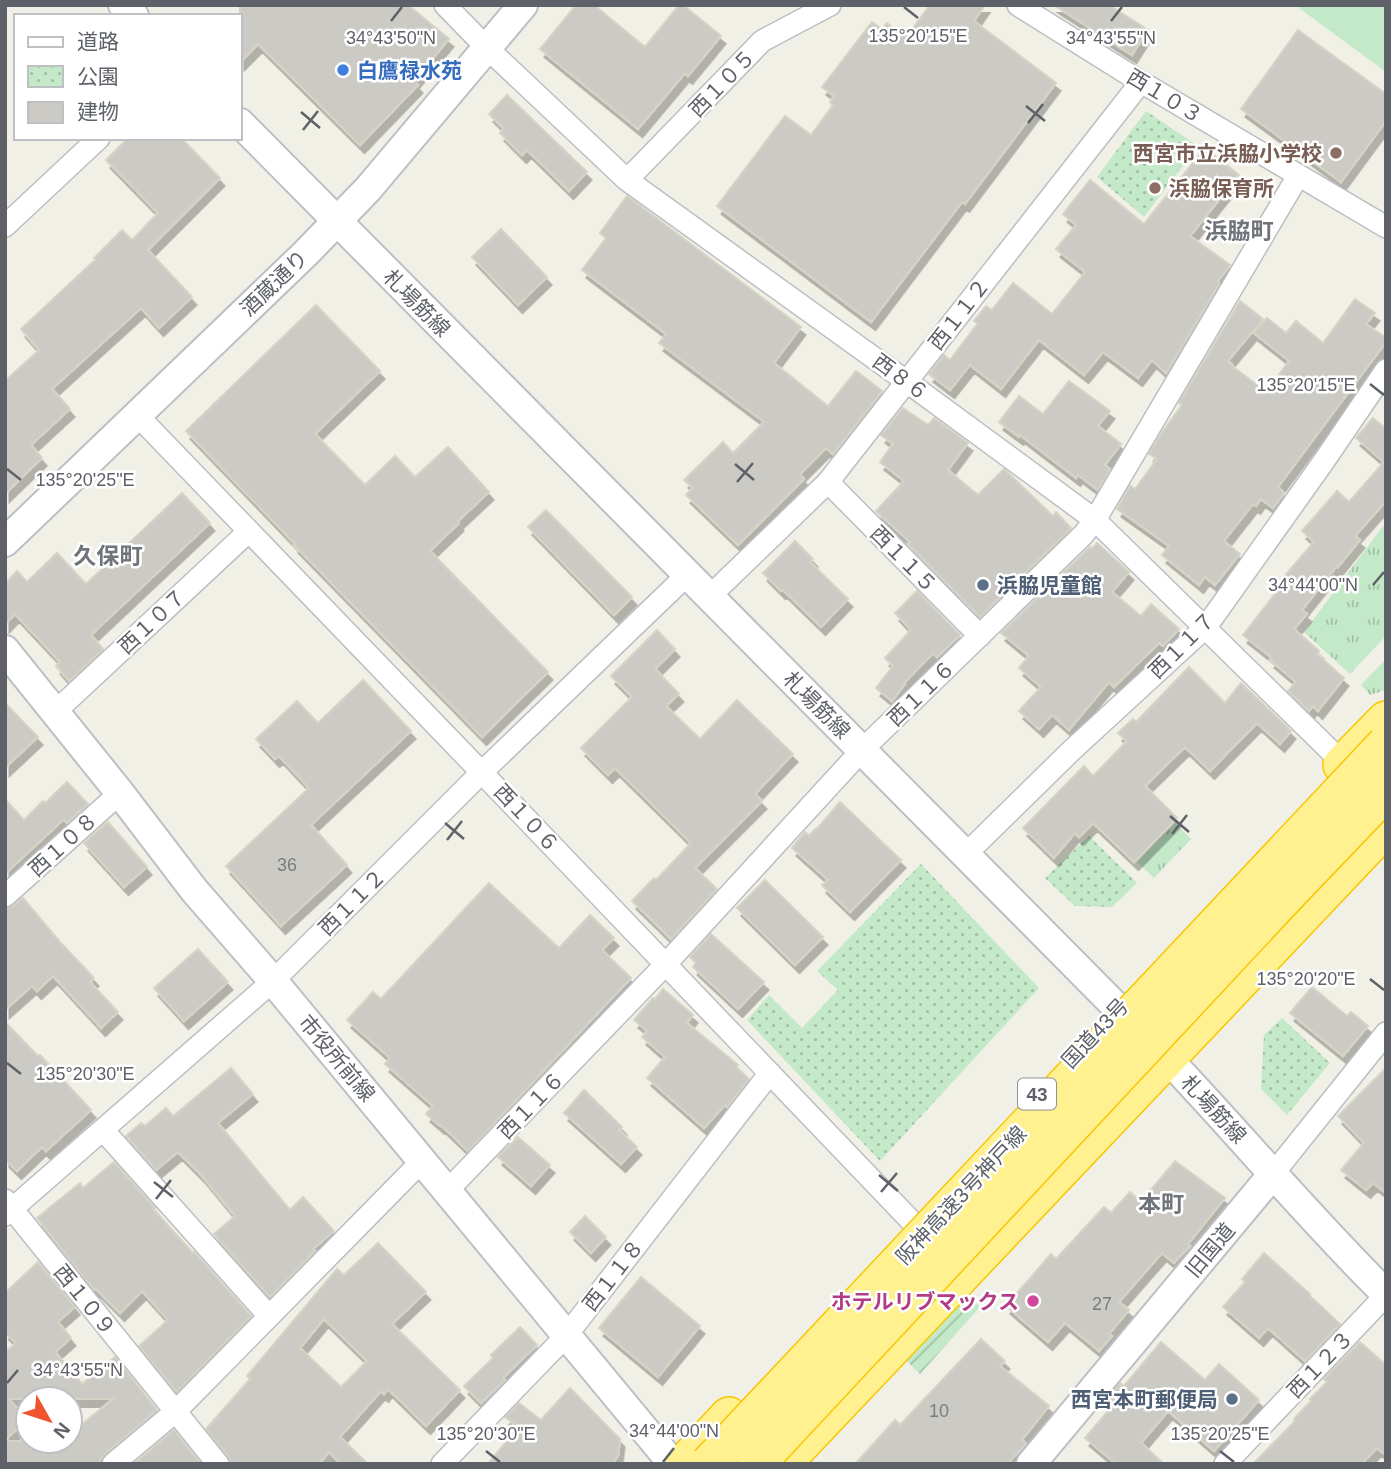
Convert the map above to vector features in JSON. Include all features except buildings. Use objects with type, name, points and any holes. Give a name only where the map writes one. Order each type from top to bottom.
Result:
[{"type":"highway","name":"国道43号","points":[[684,1464],[1118,1009],[1386,720]]},
{"type":"highway","name":"阪神高速3号神戸線","points":[[709,1464],[1386,744]]},
{"type":"highway","name":"阪神高速3号神戸線","points":[[755,1464],[1386,791]]},
{"type":"highway","points":[[782,1464],[1386,827]]},
{"type":"street","name":"西８６","points":[[445,5],[627,180],[1095,520],[1344,764]]},
{"type":"street","name":"酒蔵通り","points":[[5,542],[368,190],[523,5]]},
{"type":"street","name":"西１０５","points":[[627,180],[762,41],[831,5]]},
{"type":"street","name":"西１０３","points":[[1018,5],[1140,82],[1386,227]]},
{"type":"street","name":"西１１２","points":[[709,597],[828,482],[1140,82]]},
{"type":"street","name":"札場筋線","points":[[242,125],[1167,1058],[1386,1295]]},
{"type":"street","points":[[5,226],[97,140]]},
{"type":"street","name":"西１１６","points":[[447,1191],[665,965],[862,750],[1083,536],[1298,176]]},
{"type":"street","name":"西１１７","points":[[966,855],[1072,750],[1206,627],[1386,370]]},
{"type":"street","name":"西１０６","points":[[137,415],[914,1224]]},
{"type":"street","name":"西１１５","points":[[828,482],[980,636]]},
{"type":"street","name":"西１０７","points":[[55,712],[249,531]]},
{"type":"street","name":"西１１２","points":[[8,1208],[273,981],[482,772],[687,575]]},
{"type":"street","name":"市役所前線","points":[[5,650],[194,890],[273,981],[673,1464]]},
{"type":"street","name":"西１０８","points":[[5,896],[120,793]]},
{"type":"street","name":"旧国道","points":[[1031,1464],[1273,1174],[1386,1033]]},
{"type":"street","name":"西１１８","points":[[442,1464],[566,1336],[770,1073]]},
{"type":"street","points":[[103,1129],[269,1316]]},
{"type":"street","points":[[113,1464],[174,1412],[422,1161]]},
{"type":"street","name":"西１０９","points":[[8,1208],[218,1464]]},
{"type":"street","name":"西１２３","points":[[1225,1464],[1386,1295]]},
{"type":"green space","points":[[1295,5],[1386,5],[1386,72]]},
{"type":"green space","points":[[1146,111],[1198,146],[1144,217],[1097,177]]},
{"type":"green space","points":[[1386,522],[1386,636],[1350,674],[1304,632]]},
{"type":"green space","points":[[1386,659],[1386,688],[1370,695],[1361,685]]},
{"type":"green space","points":[[1175,823],[1191,839],[1154,878],[1137,862]]},
{"type":"green space","points":[[1089,836],[1137,883],[1112,907],[1075,906],[1045,878]]},
{"type":"green space","points":[[921,864],[1039,988],[880,1161],[747,1020],[769,995],[802,1028],[838,990],[817,971]]},
{"type":"green space","points":[[1282,1018],[1330,1063],[1287,1115],[1261,1089],[1264,1035]]},
{"type":"green space","points":[[974,1301],[980,1307],[920,1374],[907,1361],[906,1353],[950,1304]]},
{"type":"place","name":"白鷹禄水苑","points":[[343,70]]},
{"type":"place","name":"西宮市立浜脇小学校","points":[[1336,153]]},
{"type":"place","name":"浜脇保育所","points":[[1155,188]]},
{"type":"place","name":"浜脇児童館","points":[[983,585]]},
{"type":"place","name":"ホテルリブマックス","points":[[1033,1301]]},
{"type":"place","name":"西宮本町郵便局","points":[[1232,1399]]},
{"type":"district","name":"浜脇町","points":[[1239,231]]},
{"type":"district","name":"久保町","points":[[108,556]]},
{"type":"district","name":"本町","points":[[1161,1204]]}]
